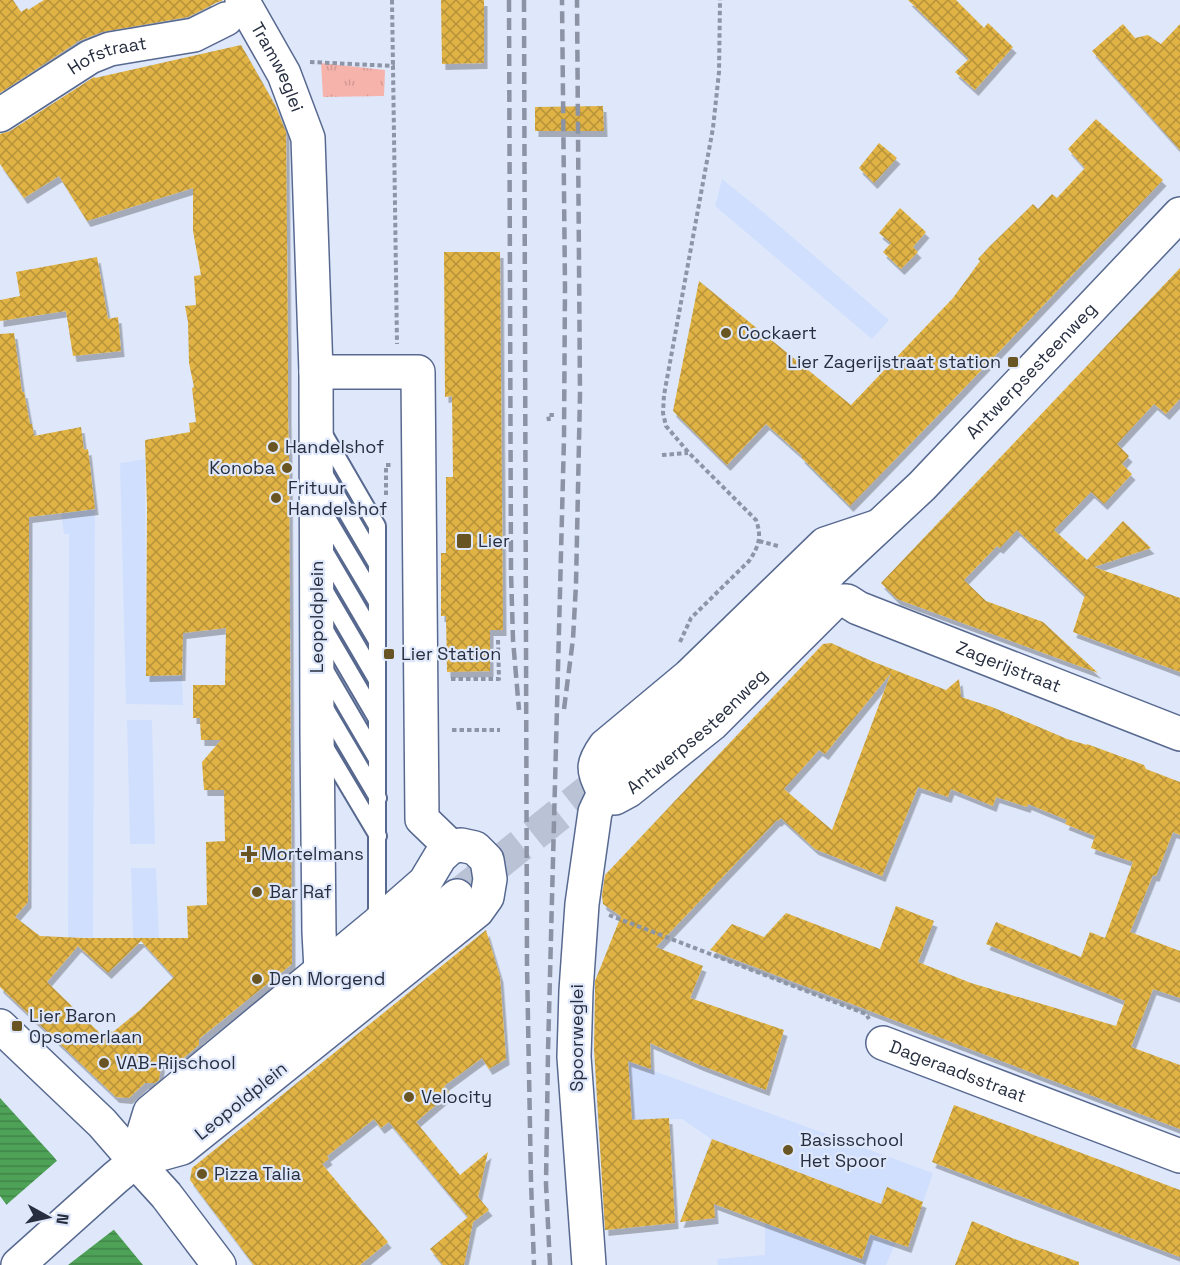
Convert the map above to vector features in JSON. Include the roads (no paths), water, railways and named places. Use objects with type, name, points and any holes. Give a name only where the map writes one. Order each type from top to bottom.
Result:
[{"type":"street","name":"Tramweglei","points":[[234,9],[284,74],[308,138]]},
{"type":"street","name":"Hofstraat","points":[[0,115],[90,57],[110,49],[194,35],[234,9]]},
{"type":"street","name":"Leopoldplein","points":[[308,138],[317,422],[317,734],[321,970]]},
{"type":"street","name":"Antwerpsesteenweg","points":[[605,791],[749,656],[831,571],[929,478],[1180,214]]},
{"type":"street","points":[[125,1169],[150,1112],[377,924],[425,882],[440,857],[452,848],[422,819],[408,372],[316,372]]},
{"type":"street","name":"Antwerpsesteenweg","points":[[835,601],[712,724],[628,791],[615,798],[605,791],[595,771],[597,758],[605,746],[684,662],[800,570],[825,544],[879,526]]},
{"type":"street","name":"Zagerijstraat","points":[[835,601],[847,601],[858,608],[1180,734]]},
{"type":"street","name":"Spoorweglei","points":[[589,1265],[574,1057],[576,991],[582,904],[605,791]]},
{"type":"street","name":"Leopoldplein","points":[[125,1169],[182,1148],[477,910],[487,897],[490,879],[487,860],[475,848],[461,845],[452,848]]},
{"type":"street","points":[[23,1261],[125,1169],[457,896]]},
{"type":"street","points":[[0,1026],[102,1123],[125,1169],[165,1194],[219,1265]]},
{"type":"street","name":"Dageraadsstraat","points":[[883,1043],[1180,1156]]},
{"type":"lane","points":[[317,422],[377,526],[377,924]]},
{"type":"lane","points":[[317,461],[377,565]]},
{"type":"lane","points":[[317,500],[377,603]]},
{"type":"lane","points":[[317,539],[378,642]]},
{"type":"lane","points":[[317,578],[378,681]]},
{"type":"lane","points":[[317,617],[378,720]]},
{"type":"lane","points":[[317,656],[378,759]]},
{"type":"lane","points":[[317,695],[378,798]]},
{"type":"lane","points":[[317,734],[378,837]]},
{"type":"tunnel","points":[[457,896],[616,769]]},
{"type":"railway","points":[[509,0],[511,572],[513,640],[519,710]]},
{"type":"railway","points":[[524,0],[527,966],[534,1265]]},
{"type":"railway","points":[[550,1265],[546,1184],[548,1052],[564,438],[562,0]]},
{"type":"railway","points":[[564,709],[573,639],[576,584],[580,394],[577,0]]},
{"type":"place","name":"Cockaert","points":[[726,333]]},
{"type":"place","name":"Lier Zagerijstraat station","points":[[1013,362]]},
{"type":"place","name":"Handelshof","points":[[273,447]]},
{"type":"place","name":"Konoba","points":[[287,468]]},
{"type":"place","name":"Frituur Handelshof","points":[[276,498]]},
{"type":"place","name":"Lier","points":[[464,541]]},
{"type":"place","name":"Lier Station","points":[[389,654]]},
{"type":"place","name":"Mortelmans","points":[[249,854]]},
{"type":"place","name":"Bar Raf","points":[[257,892]]},
{"type":"place","name":"Den Morgend","points":[[257,979]]},
{"type":"place","name":"Lier Baron Opsomerlaan","points":[[17,1026]]},
{"type":"place","name":"VAB-Rijschool","points":[[104,1063]]},
{"type":"place","name":"Velocity","points":[[409,1097]]},
{"type":"place","name":"Basisschool Het Spoor","points":[[788,1150]]},
{"type":"place","name":"Pizza Talia","points":[[202,1174]]}]
